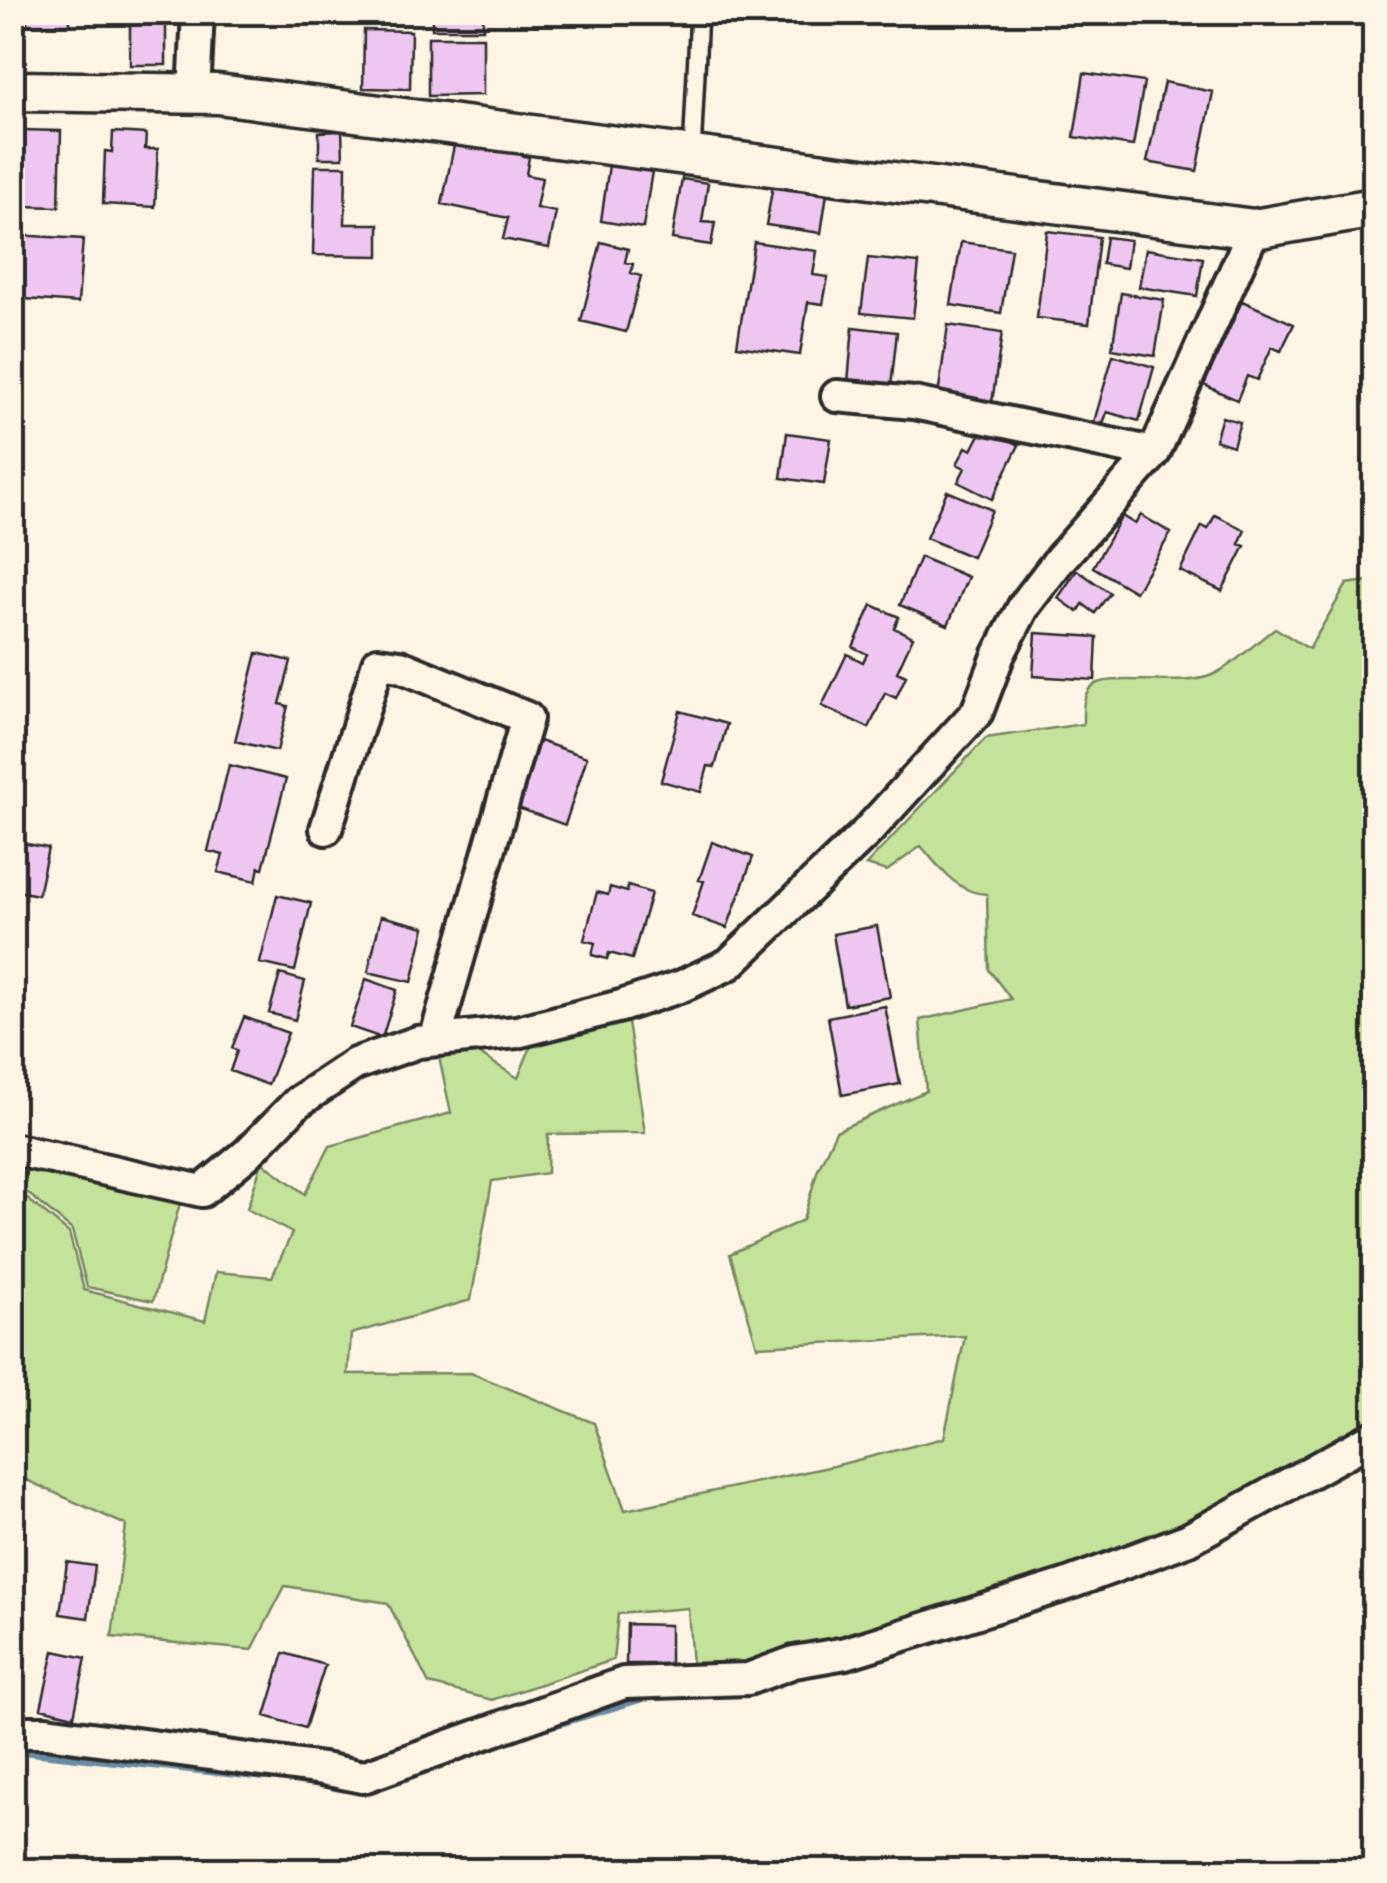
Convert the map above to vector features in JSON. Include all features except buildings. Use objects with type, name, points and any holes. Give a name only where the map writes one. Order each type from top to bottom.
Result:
[{"type":"street","points":[[194,94],[198,12]]},
{"type":"street","points":[[12,91],[194,94],[517,132],[1254,229],[1374,208]]},
{"type":"street","points":[[12,1149],[202,1191],[247,1154],[298,1102],[355,1064],[418,1042],[517,1032],[621,1006],[682,986],[730,964],[866,832],[977,712],[999,654],[1024,606],[1154,453],[1254,229]]},
{"type":"street","points":[[836,396],[914,403],[1154,453]]},
{"type":"street","points":[[326,829],[378,662],[400,666],[527,718],[435,1040]]},
{"type":"street","points":[[12,1732],[46,1732],[363,1777],[624,1683],[748,1680],[794,1662],[846,1653],[1065,1586],[1189,1539],[1374,1438]]},
{"type":"lane","points":[[692,158],[699,12]]},
{"type":"green space","points":[[1374,580],[1374,1431],[1187,1534],[926,1621],[851,1632],[751,1668],[692,1666],[688,1608],[618,1614],[613,1660],[492,1700],[429,1684],[388,1603],[285,1586],[252,1650],[112,1637],[126,1525],[13,1474],[12,1186],[69,1233],[84,1290],[205,1321],[216,1272],[272,1277],[292,1233],[247,1209],[262,1162],[305,1194],[330,1146],[451,1113],[438,1052],[468,1047],[518,1078],[533,1041],[628,1022],[645,1133],[548,1134],[547,1173],[492,1181],[471,1300],[351,1334],[348,1374],[471,1373],[594,1423],[625,1510],[944,1438],[965,1336],[757,1346],[730,1254],[803,1220],[818,1169],[836,1131],[926,1091],[920,1020],[1011,999],[989,970],[987,894],[958,884],[921,846],[887,871],[866,865],[986,738],[1083,724],[1086,695],[1100,682],[1183,681],[1212,675],[1275,628],[1309,649],[1347,584]]},
{"type":"green space","points":[[12,1164],[182,1196],[153,1301],[87,1287],[72,1230],[13,1181]]},
{"type":"waterway","points":[[557,1723],[646,1696]]},
{"type":"waterway","points":[[12,1749],[265,1776]]}]
